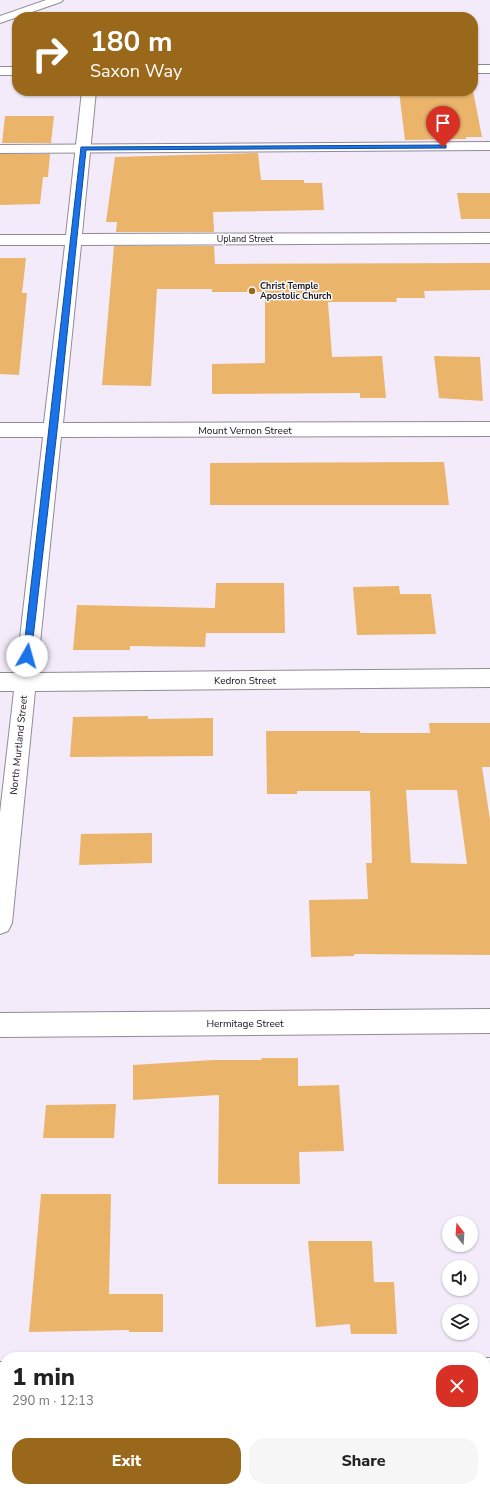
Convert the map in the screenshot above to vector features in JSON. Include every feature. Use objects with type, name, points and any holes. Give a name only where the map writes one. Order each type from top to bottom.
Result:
[{"type":"street","points":[[478,69],[490,69]]},
{"type":"street","points":[[0,71],[12,71]]},
{"type":"street","name":"North Murtland Street","points":[[0,923],[24,682],[54,430],[88,96]]},
{"type":"street","name":"Upland Street","points":[[0,240],[490,238]]},
{"type":"street","name":"Mount Vernon Street","points":[[0,430],[490,429]]},
{"type":"street","name":"Kedron Street","points":[[0,682],[490,678]]},
{"type":"street","name":"Hermitage Street","points":[[0,1025],[490,1021]]},
{"type":"lane","points":[[23,12],[57,0]]},
{"type":"lane","points":[[0,20],[12,16]]},
{"type":"lane","points":[[0,149],[490,146]]},
{"type":"building","points":[[400,96],[474,96],[482,137],[466,137],[466,139],[405,140]]},
{"type":"building","points":[[5,116],[54,116],[51,143],[2,143]]},
{"type":"building","points":[[258,153],[261,180],[304,180],[304,183],[322,183],[324,210],[213,212],[214,232],[116,232],[117,222],[106,222],[115,157]]},
{"type":"building","points":[[0,154],[50,154],[48,177],[43,177],[40,204],[0,205]]},
{"type":"building","points":[[457,193],[490,193],[490,219],[461,219]]},
{"type":"building","points":[[114,246],[214,246],[215,264],[490,263],[490,290],[424,291],[425,298],[396,298],[397,302],[328,302],[332,357],[382,356],[386,398],[360,398],[360,393],[212,394],[212,364],[265,363],[265,292],[212,292],[212,289],[157,289],[151,386],[102,385]]},
{"type":"building","points":[[0,258],[26,258],[22,293],[27,293],[19,375],[0,374]]},
{"type":"building","points":[[434,356],[480,357],[483,401],[439,398]]},
{"type":"building","points":[[444,462],[449,505],[210,505],[210,463]]},
{"type":"building","points":[[216,583],[284,583],[285,633],[206,633],[205,647],[130,646],[130,650],[73,650],[77,605],[215,608]]},
{"type":"building","points":[[399,586],[400,594],[431,594],[436,634],[357,635],[353,587]]},
{"type":"building","points":[[148,716],[148,719],[213,718],[213,756],[70,757],[73,717]]},
{"type":"building","points":[[429,723],[490,723],[490,767],[482,767],[490,820],[490,955],[354,954],[354,956],[311,957],[309,900],[368,899],[366,863],[372,863],[370,791],[297,791],[297,794],[267,794],[266,731],[430,733]],"holes":[[[406,790],[457,790],[467,864],[411,863]]]},
{"type":"building","points":[[152,833],[152,863],[79,865],[81,834]]},
{"type":"building","points":[[261,1058],[298,1058],[298,1086],[339,1085],[344,1151],[299,1152],[300,1184],[218,1184],[219,1095],[133,1100],[133,1065],[213,1060],[262,1060]]},
{"type":"building","points":[[116,1104],[114,1138],[43,1138],[46,1105]]},
{"type":"building","points":[[41,1194],[111,1194],[109,1294],[163,1294],[163,1332],[129,1332],[129,1330],[29,1332]]},
{"type":"building","points":[[308,1241],[372,1241],[374,1282],[394,1282],[397,1334],[351,1334],[350,1324],[316,1327]]},
{"type":"place","name":"Christ Temple Apostolic Church","points":[[252,291]]},
{"type":"route","points":[[27,656],[83,148],[443,147]]}]
